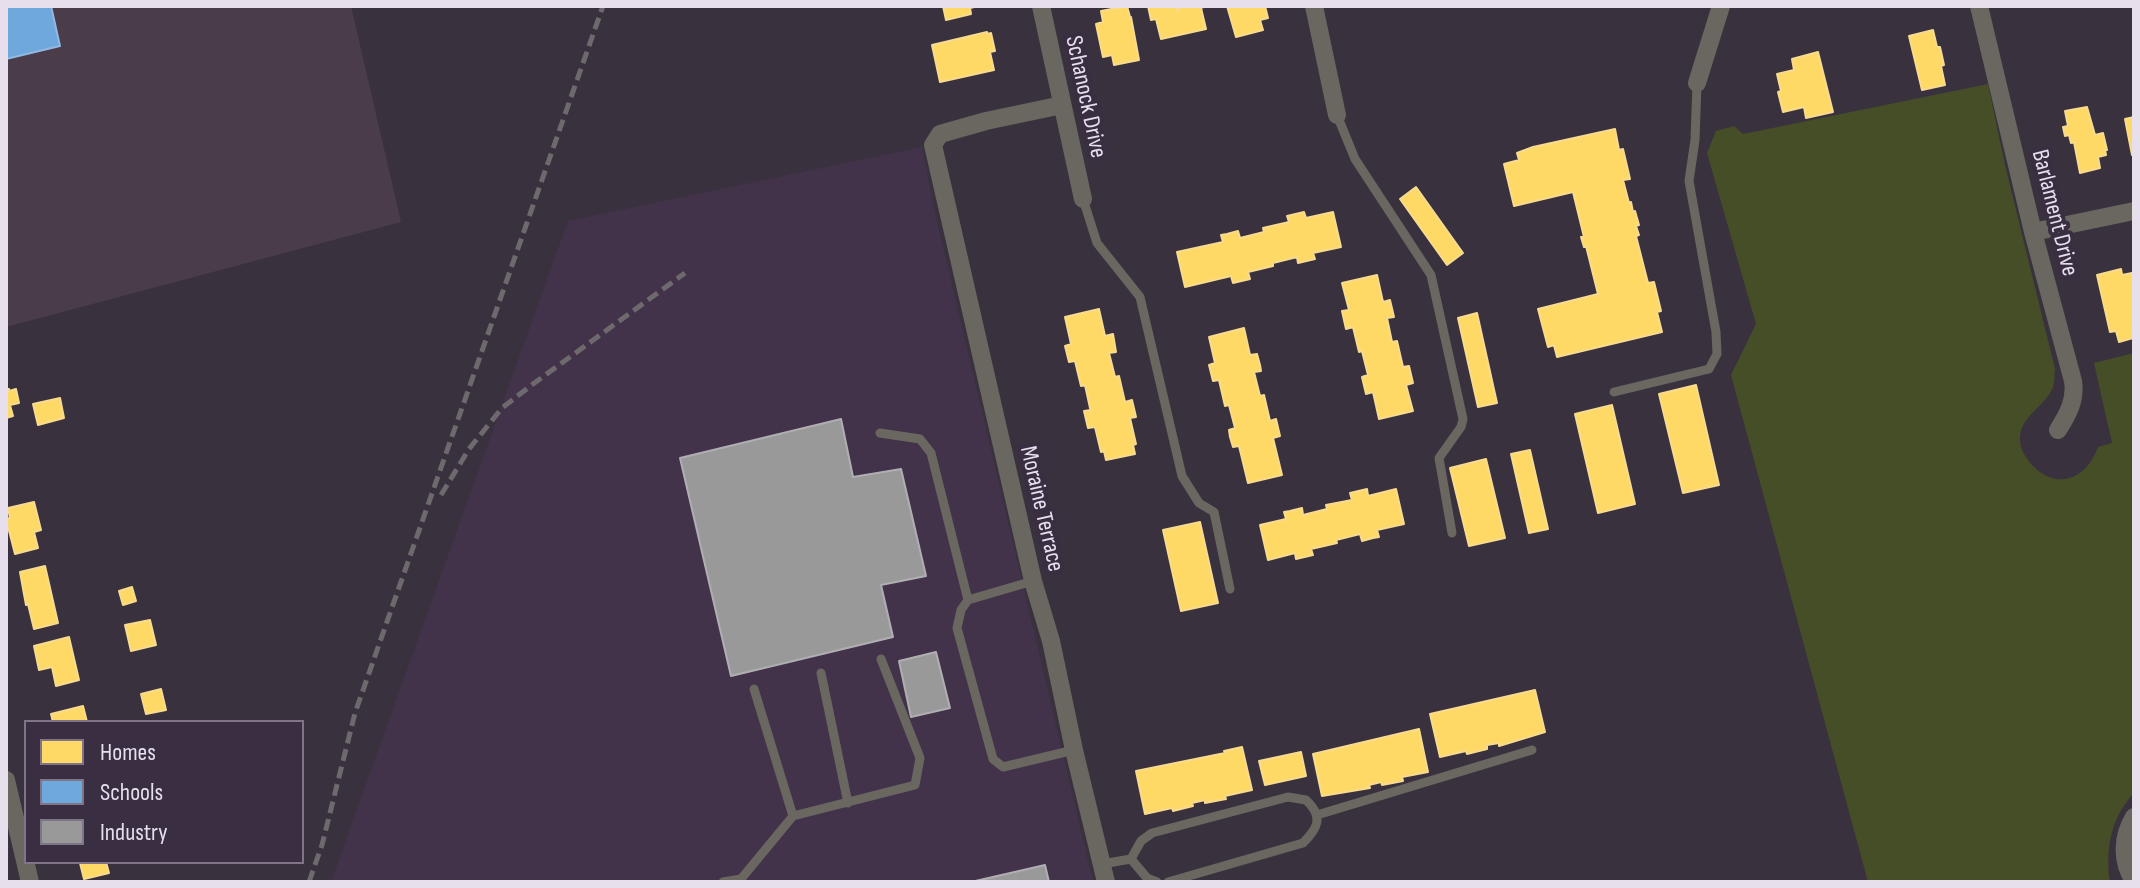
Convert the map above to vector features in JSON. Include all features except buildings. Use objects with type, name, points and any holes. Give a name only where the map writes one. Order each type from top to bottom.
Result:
[{"type":"street","name":"Schanock Drive","points":[[1041,6],[1083,199]]},
{"type":"street","points":[[1314,6],[1337,115]]},
{"type":"street","points":[[1697,83],[1721,6]]},
{"type":"street","name":"Barlament Drive","points":[[1979,6],[2074,390],[2068,415],[2058,430]]},
{"type":"street","name":"Moraine Terrace","points":[[1062,105],[940,134],[933,145],[1104,873]]},
{"type":"street","points":[[2033,232],[2134,211]]},
{"type":"street","points":[[6,780],[24,856]]},
{"type":"street","points":[[2134,817],[2124,850],[2134,881]]},
{"type":"lane","points":[[1614,392],[1709,369],[1717,354],[1716,332],[1689,181],[1695,140],[1697,83]]},
{"type":"lane","points":[[1337,115],[1355,159],[1431,275],[1463,419],[1461,427],[1439,458],[1452,533]]},
{"type":"lane","points":[[1083,199],[1097,243],[1140,297],[1182,476],[1199,503],[1214,512],[1230,589]]},
{"type":"lane","points":[[880,433],[920,439],[931,453],[968,600]]},
{"type":"lane","points":[[1033,581],[968,600],[961,610],[957,628],[993,759],[1003,767],[1074,750]]},
{"type":"lane","points":[[723,882],[741,879],[793,816],[915,785],[920,758],[881,659]]},
{"type":"lane","points":[[821,673],[848,803]]},
{"type":"lane","points":[[754,689],[793,816]]},
{"type":"lane","points":[[1317,815],[1532,750]]},
{"type":"lane","points":[[1104,873],[1131,859],[1141,841],[1152,833],[1288,797],[1306,800],[1317,815],[1317,825],[1303,843],[1168,882]]},
{"type":"lane","points":[[1131,859],[1147,878],[1157,882]]},
{"type":"shaded area","points":[[6,6],[351,6],[401,222],[6,327]]},
{"type":"shaded area","points":[[922,147],[1093,882],[331,882],[568,221]]},
{"type":"green space","points":[[1988,84],[2055,369],[2050,394],[2021,430],[2021,445],[2032,465],[2052,478],[2071,478],[2087,467],[2098,447],[2112,443],[2094,363],[2134,353],[2134,793],[2120,813],[2112,834],[2108,858],[2110,882],[1868,882],[1731,375],[1756,324],[1707,153],[1716,131],[1734,126],[1743,134]]},
{"type":"railway","points":[[309,882],[322,845],[355,713],[603,6]]},
{"type":"railway","points":[[441,495],[469,449],[502,408],[685,273]]}]
